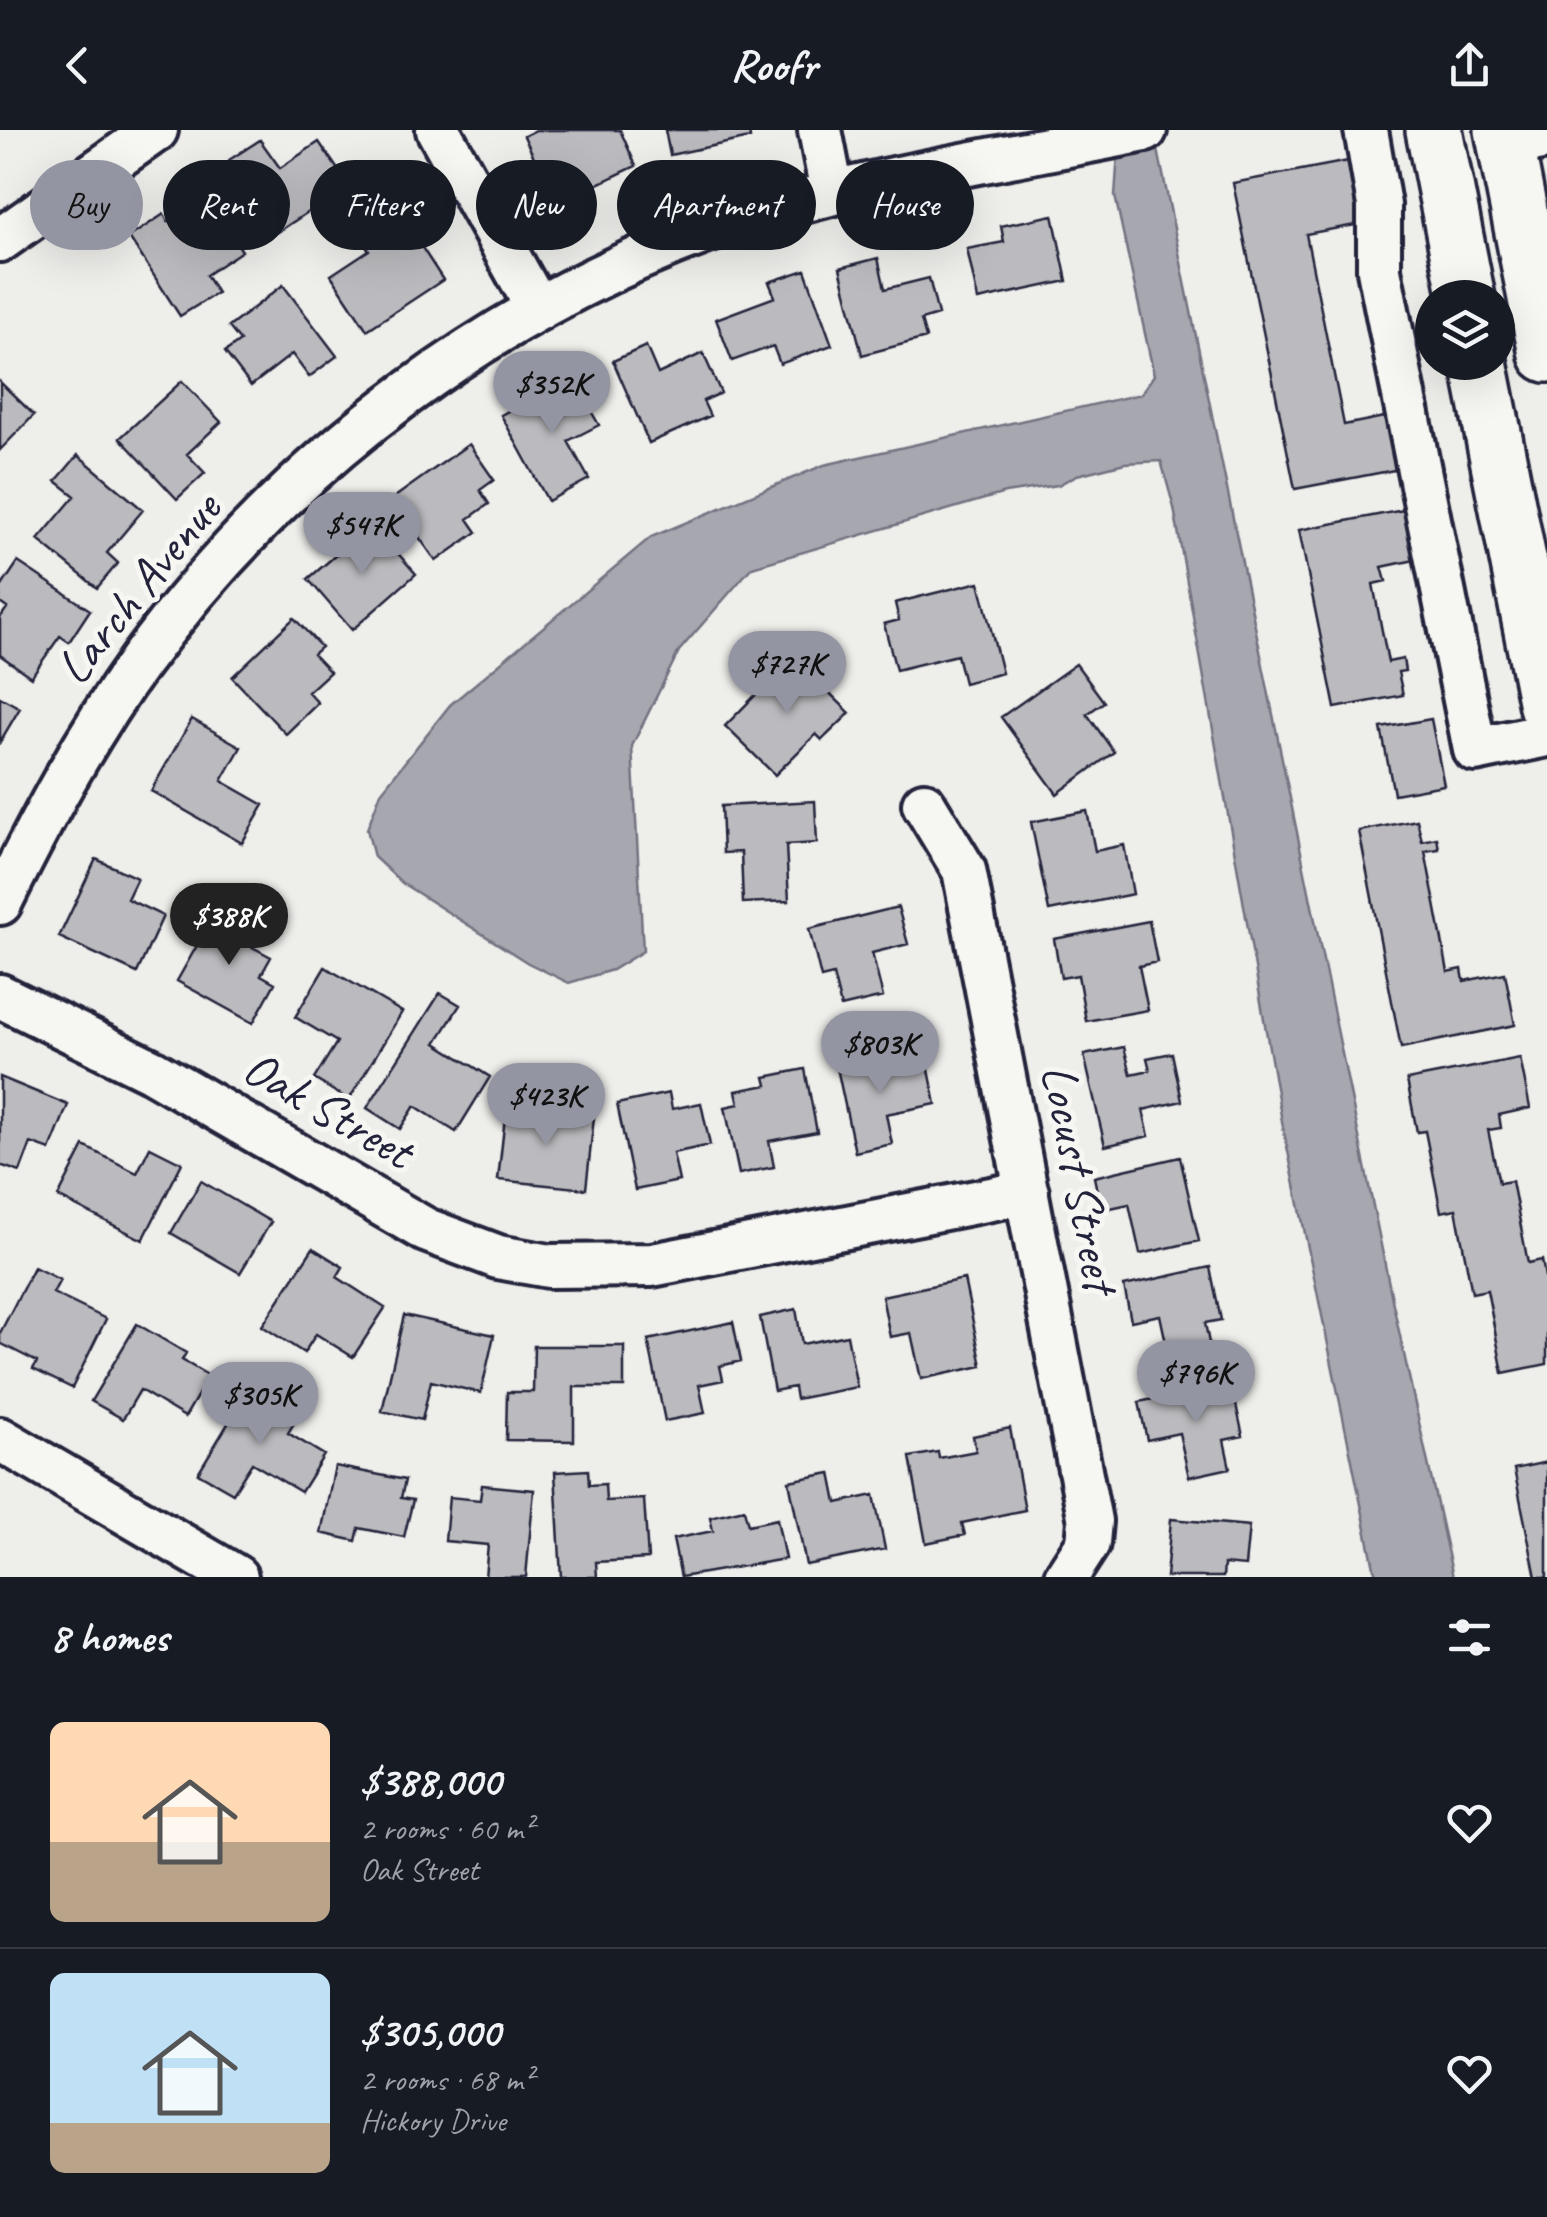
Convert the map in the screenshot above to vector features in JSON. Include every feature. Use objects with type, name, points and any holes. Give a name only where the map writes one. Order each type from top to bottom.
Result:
[{"type":"main road","points":[[1434,130],[1463,280]]},
{"type":"main road","points":[[1518,138],[1535,237],[1547,354]]},
{"type":"main road","points":[[1484,380],[1547,706]]},
{"type":"street","points":[[0,240],[156,130]]},
{"type":"street","points":[[438,130],[538,310]]},
{"type":"street","points":[[820,130],[832,192]]},
{"type":"street","name":"Larch Avenue","points":[[0,903],[88,737],[140,662],[242,539],[377,416],[452,362],[538,310],[652,254],[737,221],[832,192],[1144,130]]},
{"type":"street","points":[[1366,130],[1379,205],[1379,270],[1474,750],[1547,735]]},
{"type":"street","name":"Locust Street","points":[[924,804],[964,870],[1090,1520],[1088,1543],[1066,1577]]},
{"type":"street","name":"Oak Street","points":[[0,996],[152,1071],[426,1230],[498,1256],[583,1268],[652,1265],[1027,1192]]},
{"type":"street","points":[[0,1439],[236,1577]]},
{"type":"shaded area","points":[[1154,130],[1393,1304],[1453,1577],[1376,1577],[1283,1127],[1174,508],[1161,461],[1125,463],[1077,475],[1058,485],[1005,493],[752,567],[679,651],[632,746],[643,951],[612,970],[569,983],[528,963],[402,883],[374,857],[367,829],[381,792],[450,705],[651,537],[824,465],[1141,394],[1154,375],[1115,196],[1118,153]]},
{"type":"building","points":[[536,130],[620,130],[633,160],[617,160],[617,175],[597,185],[597,160],[535,160],[524,136]]},
{"type":"building","points":[[665,130],[749,130],[750,138],[670,155]]},
{"type":"building","points":[[260,140],[274,160],[229,160]]},
{"type":"building","points":[[319,142],[331,160],[310,160],[310,211],[290,224],[290,161]]},
{"type":"building","points":[[1359,159],[1372,222],[1306,234],[1344,425],[1399,414],[1410,467],[1295,489],[1233,183]]},
{"type":"building","points":[[163,215],[163,250],[242,251],[206,275],[217,293],[180,316],[137,250],[143,250],[143,228]]},
{"type":"building","points":[[1053,215],[1067,281],[978,300],[967,250],[1004,242],[1001,226]]},
{"type":"building","points":[[369,250],[424,250],[443,280],[367,330],[331,275]]},
{"type":"building","points":[[878,258],[885,289],[929,278],[938,315],[921,320],[926,338],[862,355],[840,268]]},
{"type":"building","points":[[805,270],[832,345],[780,364],[773,346],[732,361],[716,319],[775,297],[769,282]]},
{"type":"building","points":[[283,285],[337,356],[309,377],[292,354],[251,386],[225,352],[240,341],[229,327]]},
{"type":"building","points":[[646,346],[658,374],[703,353],[721,393],[703,401],[710,416],[649,443],[613,361]]},
{"type":"building","points":[[571,376],[599,425],[568,441],[589,479],[548,501],[501,415]]},
{"type":"building","points":[[182,381],[221,422],[187,454],[205,473],[177,499],[120,438]]},
{"type":"building","points":[[0,382],[34,415],[0,450]]},
{"type":"building","points":[[469,444],[494,480],[480,490],[489,504],[468,519],[477,532],[436,561],[392,499]]},
{"type":"building","points":[[78,455],[143,510],[107,553],[118,563],[97,588],[38,540],[75,496],[56,481]]},
{"type":"building","points":[[1414,508],[1424,558],[1382,567],[1386,581],[1373,584],[1388,662],[1403,659],[1405,671],[1398,672],[1403,695],[1335,708],[1299,530]]},
{"type":"building","points":[[372,524],[416,574],[352,630],[308,579]]},
{"type":"building","points":[[18,562],[90,610],[69,642],[60,636],[31,677],[0,655],[0,618],[7,608],[0,603],[0,589]]},
{"type":"building","points":[[979,582],[1002,673],[964,683],[957,655],[896,670],[884,624],[899,620],[895,603]]},
{"type":"building","points":[[294,618],[321,647],[313,654],[330,672],[308,692],[318,703],[286,734],[232,677]]},
{"type":"building","points":[[793,657],[850,713],[822,740],[816,734],[775,775],[725,726]]},
{"type":"building","points":[[1076,664],[1104,702],[1087,714],[1114,752],[1057,794],[1001,717]]},
{"type":"building","points":[[0,697],[20,708],[0,742]]},
{"type":"building","points":[[192,719],[241,747],[222,781],[264,805],[242,843],[151,791]]},
{"type":"building","points":[[1431,719],[1444,785],[1394,794],[1381,728]]},
{"type":"building","points":[[815,801],[817,843],[786,845],[789,901],[743,903],[741,852],[723,853],[721,806]]},
{"type":"building","points":[[1087,811],[1095,851],[1124,845],[1133,894],[1049,911],[1031,822]]},
{"type":"building","points":[[1417,820],[1422,841],[1437,838],[1439,849],[1425,851],[1448,972],[1462,969],[1464,981],[1505,973],[1515,1025],[1401,1048],[1359,831]]},
{"type":"building","points":[[96,859],[137,878],[127,899],[163,916],[137,973],[59,937]]},
{"type":"building","points":[[898,907],[908,944],[872,953],[883,997],[841,1007],[833,975],[821,978],[809,929]]},
{"type":"building","points":[[217,910],[252,929],[245,943],[271,957],[261,975],[275,983],[253,1023],[177,981]]},
{"type":"building","points":[[1149,921],[1157,962],[1139,966],[1148,1010],[1086,1021],[1078,975],[1061,978],[1054,939]]},
{"type":"building","points":[[325,967],[402,1012],[349,1100],[314,1079],[337,1042],[295,1017]]},
{"type":"building","points":[[440,993],[460,1005],[436,1043],[490,1077],[456,1132],[415,1106],[400,1129],[367,1108]]},
{"type":"building","points":[[1124,1047],[1131,1074],[1150,1070],[1147,1058],[1172,1053],[1182,1101],[1143,1110],[1149,1136],[1105,1146],[1084,1055]]},
{"type":"building","points":[[890,1052],[894,1072],[928,1065],[936,1104],[886,1114],[892,1144],[855,1152],[836,1063]]},
{"type":"building","points":[[1520,1058],[1530,1108],[1499,1115],[1501,1128],[1488,1130],[1499,1183],[1512,1181],[1528,1263],[1542,1260],[1547,1288],[1547,1364],[1503,1373],[1487,1290],[1472,1293],[1456,1209],[1441,1212],[1425,1131],[1417,1132],[1407,1080]]},
{"type":"building","points":[[805,1069],[817,1132],[769,1141],[774,1167],[739,1174],[725,1107],[739,1104],[736,1091],[767,1085],[765,1077]]},
{"type":"building","points":[[0,1077],[68,1105],[50,1150],[31,1143],[20,1172],[0,1165]]},
{"type":"building","points":[[669,1093],[672,1109],[701,1103],[710,1145],[673,1153],[679,1181],[635,1190],[617,1104]]},
{"type":"building","points":[[506,1108],[594,1117],[586,1189],[498,1180]]},
{"type":"building","points":[[84,1146],[137,1173],[150,1147],[182,1163],[143,1240],[58,1197]]},
{"type":"building","points":[[1180,1157],[1199,1241],[1140,1254],[1129,1204],[1101,1210],[1094,1177]]},
{"type":"building","points":[[201,1181],[271,1222],[240,1273],[171,1233]]},
{"type":"building","points":[[313,1248],[343,1267],[337,1277],[385,1308],[353,1357],[316,1334],[304,1353],[262,1326]]},
{"type":"building","points":[[34,1267],[60,1280],[53,1293],[106,1319],[72,1388],[33,1369],[37,1362],[0,1343],[0,1333]]},
{"type":"building","points":[[1210,1267],[1221,1320],[1205,1323],[1211,1353],[1170,1361],[1160,1315],[1131,1321],[1124,1286]]},
{"type":"building","points":[[964,1279],[982,1366],[921,1379],[911,1333],[890,1337],[882,1296]]},
{"type":"building","points":[[796,1309],[802,1344],[847,1335],[857,1387],[796,1399],[794,1387],[774,1391],[760,1317]]},
{"type":"building","points":[[404,1315],[494,1335],[481,1393],[431,1381],[422,1420],[382,1411]]},
{"type":"building","points":[[733,1322],[741,1361],[720,1366],[723,1380],[699,1385],[705,1413],[665,1421],[648,1340]]},
{"type":"building","points":[[137,1324],[186,1353],[182,1360],[209,1376],[185,1417],[140,1390],[123,1419],[91,1401]]},
{"type":"building","points":[[534,1346],[624,1346],[624,1387],[574,1387],[574,1441],[506,1440],[507,1392],[533,1392]]},
{"type":"building","points":[[1231,1382],[1243,1436],[1224,1440],[1230,1468],[1189,1477],[1179,1433],[1147,1440],[1139,1402]]},
{"type":"building","points":[[249,1389],[297,1418],[288,1433],[324,1455],[301,1492],[252,1463],[233,1493],[198,1473]]},
{"type":"building","points":[[1010,1428],[1025,1510],[962,1523],[965,1535],[926,1543],[910,1457],[938,1452],[939,1458],[976,1451],[973,1436]]},
{"type":"building","points":[[1547,1462],[1547,1577],[1536,1577],[1514,1469]]},
{"type":"building","points":[[335,1466],[405,1480],[401,1498],[413,1500],[404,1537],[359,1528],[356,1541],[321,1533]]},
{"type":"building","points":[[588,1470],[589,1485],[605,1484],[606,1501],[644,1499],[648,1559],[596,1562],[597,1577],[561,1577],[555,1472]]},
{"type":"building","points":[[831,1473],[837,1503],[874,1495],[885,1549],[806,1565],[789,1481]]},
{"type":"building","points":[[482,1485],[534,1490],[526,1577],[485,1577],[488,1545],[445,1541],[449,1497],[480,1500]]},
{"type":"building","points":[[744,1509],[748,1525],[777,1519],[785,1559],[681,1577],[673,1539],[713,1531],[710,1517]]},
{"type":"building","points":[[1171,1519],[1249,1526],[1245,1566],[1224,1564],[1223,1577],[1166,1577]]}]
